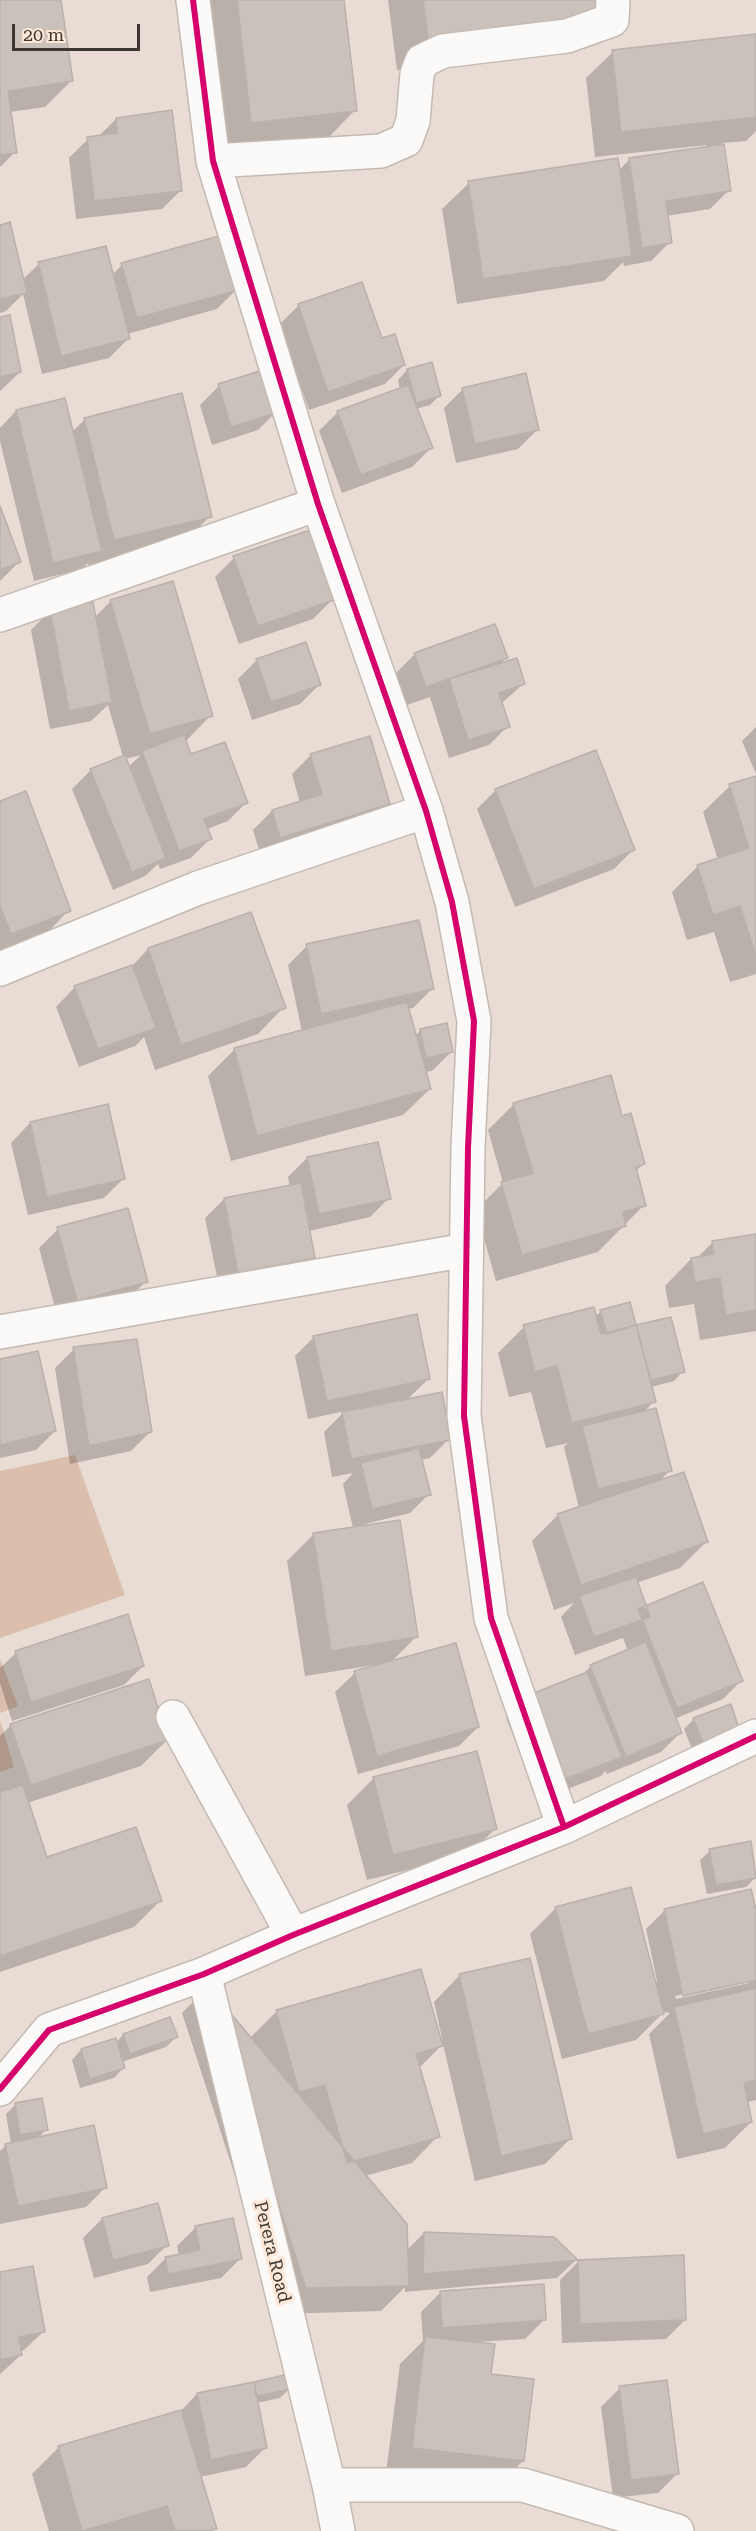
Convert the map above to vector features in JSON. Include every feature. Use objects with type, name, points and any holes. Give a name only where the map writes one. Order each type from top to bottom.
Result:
[{"type":"street","points":[[193,0],[213,161],[318,504],[426,811],[452,902],[474,1021],[468,1148],[464,1416],[491,1618],[564,1827]]},
{"type":"street","points":[[213,161],[381,151],[406,140],[413,121],[417,74],[422,61],[443,51],[567,36],[612,20],[614,0]]},
{"type":"street","points":[[0,615],[318,504]]},
{"type":"street","points":[[0,969],[198,888],[426,811]]},
{"type":"street","points":[[0,1332],[466,1250]]},
{"type":"street","points":[[172,1717],[293,1935]]},
{"type":"street","points":[[0,2089],[49,2030],[204,1974],[293,1935],[564,1827],[756,1736]]},
{"type":"street","name":"Perera Road","points":[[204,1974],[329,2485],[338,2531]]},
{"type":"street","points":[[329,2485],[523,2484],[677,2531]]},
{"type":"shaded area","points":[[75,1455],[125,1595],[0,1638],[0,1471]]},
{"type":"shaded area","points":[[0,1659],[18,1706],[0,1713]]},
{"type":"shaded area","points":[[0,1720],[14,1767],[0,1772]]},
{"type":"building","points":[[0,0],[61,0],[73,81],[8,91],[17,153],[0,155]]},
{"type":"building","points":[[237,0],[344,0],[357,111],[251,123]]},
{"type":"building","points":[[423,0],[600,0],[600,18],[428,39]]},
{"type":"building","points":[[756,34],[756,117],[621,132],[612,50]]},
{"type":"building","points":[[172,110],[182,191],[94,201],[87,137],[117,133],[116,118]]},
{"type":"building","points":[[724,144],[731,191],[666,201],[672,243],[642,248],[629,158]]},
{"type":"building","points":[[618,158],[632,256],[483,279],[468,181]]},
{"type":"building","points":[[10,222],[27,293],[0,299],[0,225]]},
{"type":"building","points":[[223,235],[238,290],[137,318],[121,263]]},
{"type":"building","points":[[106,246],[130,339],[61,356],[38,262]]},
{"type":"building","points":[[362,282],[382,338],[395,334],[405,365],[328,392],[298,304]]},
{"type":"building","points":[[10,315],[21,372],[0,377],[0,317]]},
{"type":"building","points":[[432,362],[441,396],[416,403],[407,369]]},
{"type":"building","points":[[266,369],[279,412],[231,427],[218,384]]},
{"type":"building","points":[[526,373],[539,430],[475,444],[462,388]]},
{"type":"building","points":[[408,385],[433,448],[361,475],[337,411]]},
{"type":"building","points":[[182,393],[212,517],[114,540],[84,418]]},
{"type":"building","points":[[65,398],[102,551],[53,563],[16,410]]},
{"type":"building","points":[[0,506],[21,562],[0,570]]},
{"type":"building","points":[[310,530],[334,600],[258,626],[233,556]]},
{"type":"building","points":[[173,581],[213,716],[150,734],[110,600]]},
{"type":"building","points":[[93,602],[112,702],[69,711],[50,610]]},
{"type":"building","points":[[495,624],[508,658],[426,687],[414,653]]},
{"type":"building","points":[[306,642],[321,685],[271,702],[256,659]]},
{"type":"building","points":[[517,658],[525,684],[499,693],[510,727],[468,740],[449,679]]},
{"type":"building","points":[[184,735],[191,754],[225,742],[248,803],[204,819],[212,839],[179,851],[142,751]]},
{"type":"building","points":[[370,736],[390,804],[280,838],[272,810],[322,794],[310,754]]},
{"type":"building","points":[[596,750],[635,850],[534,889],[495,789]]},
{"type":"building","points":[[125,755],[166,858],[132,872],[90,769]]},
{"type":"building","points":[[756,776],[756,956],[740,906],[713,915],[697,865],[749,848],[729,784]]},
{"type":"building","points":[[26,791],[71,911],[11,934],[0,906],[0,801]]},
{"type":"building","points":[[251,912],[286,1008],[181,1045],[148,948]]},
{"type":"building","points":[[419,920],[434,989],[321,1014],[306,944]]},
{"type":"building","points":[[132,965],[156,1028],[98,1049],[74,986]]},
{"type":"building","points":[[407,1002],[431,1089],[257,1136],[234,1048]]},
{"type":"building","points":[[447,1023],[453,1052],[426,1058],[420,1029]]},
{"type":"building","points":[[611,1075],[622,1116],[631,1113],[645,1164],[636,1167],[646,1206],[623,1212],[626,1226],[522,1255],[501,1182],[533,1173],[513,1103]]},
{"type":"building","points":[[108,1104],[125,1179],[47,1197],[30,1122]]},
{"type":"building","points":[[378,1142],[391,1199],[319,1214],[307,1157]]},
{"type":"building","points":[[301,1183],[315,1258],[238,1273],[224,1198]]},
{"type":"building","points":[[128,1208],[148,1282],[77,1301],[57,1227]]},
{"type":"building","points":[[756,1234],[756,1310],[726,1315],[720,1278],[695,1282],[691,1258],[714,1254],[712,1241]]},
{"type":"building","points":[[630,1302],[636,1325],[607,1334],[600,1310]]},
{"type":"building","points":[[594,1307],[601,1334],[636,1325],[656,1402],[572,1423],[557,1366],[535,1372],[523,1325]]},
{"type":"building","points":[[417,1314],[430,1379],[327,1401],[313,1336]]},
{"type":"building","points":[[671,1317],[685,1372],[651,1380],[636,1325]]},
{"type":"building","points":[[137,1339],[152,1432],[89,1446],[73,1347]]},
{"type":"building","points":[[38,1351],[56,1431],[0,1445],[0,1359]]},
{"type":"building","points":[[442,1392],[451,1440],[351,1459],[342,1412]]},
{"type":"building","points":[[656,1408],[672,1471],[598,1489],[582,1426]]},
{"type":"building","points":[[419,1448],[431,1495],[372,1509],[361,1463]]},
{"type":"building","points":[[684,1472],[708,1542],[581,1585],[557,1514]]},
{"type":"building","points":[[400,1520],[418,1637],[331,1651],[313,1533]]},
{"type":"building","points":[[636,1577],[650,1617],[594,1637],[579,1596]]},
{"type":"building","points":[[703,1582],[743,1681],[677,1708],[638,1609]]},
{"type":"building","points":[[128,1614],[144,1666],[31,1702],[15,1651]]},
{"type":"building","points":[[646,1642],[682,1733],[626,1757],[590,1665]]},
{"type":"building","points":[[456,1643],[479,1727],[377,1756],[354,1671]]},
{"type":"building","points":[[587,1672],[622,1757],[558,1782],[524,1697]]},
{"type":"building","points":[[149,1679],[168,1740],[31,1785],[10,1724]]},
{"type":"building","points":[[731,1704],[741,1735],[705,1748],[693,1718]]},
{"type":"building","points":[[477,1751],[497,1829],[393,1855],[373,1777]]},
{"type":"building","points":[[23,1785],[47,1857],[136,1827],[162,1901],[0,1956],[0,1792]]},
{"type":"building","points":[[751,1841],[756,1878],[716,1885],[709,1849]]},
{"type":"building","points":[[631,1887],[664,2014],[588,2034],[555,1907]]},
{"type":"building","points":[[751,1889],[756,1910],[756,1980],[683,1996],[664,1909]]},
{"type":"building","points":[[530,1958],[572,2139],[501,2156],[459,1974]]},
{"type":"building","points":[[421,1969],[443,2046],[416,2054],[440,2137],[347,2163],[325,2085],[299,2092],[276,2010]]},
{"type":"building","points":[[207,1985],[407,2224],[409,2286],[306,2288]]},
{"type":"building","points":[[756,1988],[756,2080],[744,2083],[752,2122],[703,2134],[674,2007]]},
{"type":"building","points":[[170,2017],[178,2037],[130,2054],[123,2034]]},
{"type":"building","points":[[116,2038],[125,2068],[90,2079],[81,2049]]},
{"type":"building","points":[[42,2098],[48,2130],[20,2135],[15,2103]]},
{"type":"building","points":[[94,2125],[107,2188],[18,2206],[5,2144]]},
{"type":"building","points":[[158,2203],[169,2246],[113,2260],[102,2218]]},
{"type":"building","points":[[233,2218],[242,2259],[168,2274],[165,2257],[200,2250],[195,2226]]},
{"type":"building","points":[[424,2232],[554,2237],[578,2260],[423,2274]]},
{"type":"building","points":[[684,2255],[686,2320],[580,2324],[578,2260]]},
{"type":"building","points":[[33,2266],[45,2332],[19,2337],[22,2355],[0,2360],[0,2272]]},
{"type":"building","points":[[544,2284],[546,2320],[442,2328],[440,2291]]},
{"type":"building","points":[[425,2337],[495,2344],[491,2374],[534,2379],[524,2461],[412,2448]]},
{"type":"building","points":[[289,2374],[292,2389],[256,2396],[254,2382]]},
{"type":"building","points":[[667,2380],[679,2474],[631,2480],[619,2386]]},
{"type":"building","points":[[254,2382],[267,2448],[211,2460],[197,2393]]},
{"type":"building","points":[[181,2410],[217,2529],[175,2531],[167,2506],[82,2531],[58,2446]]},
{"type":"cycle path","points":[[193,0],[213,161],[318,504],[426,811],[452,902],[474,1021],[468,1148],[464,1416],[491,1618],[564,1827]]},
{"type":"cycle path","points":[[0,2089],[49,2030],[204,1974],[293,1935],[564,1827],[756,1736]]}]
